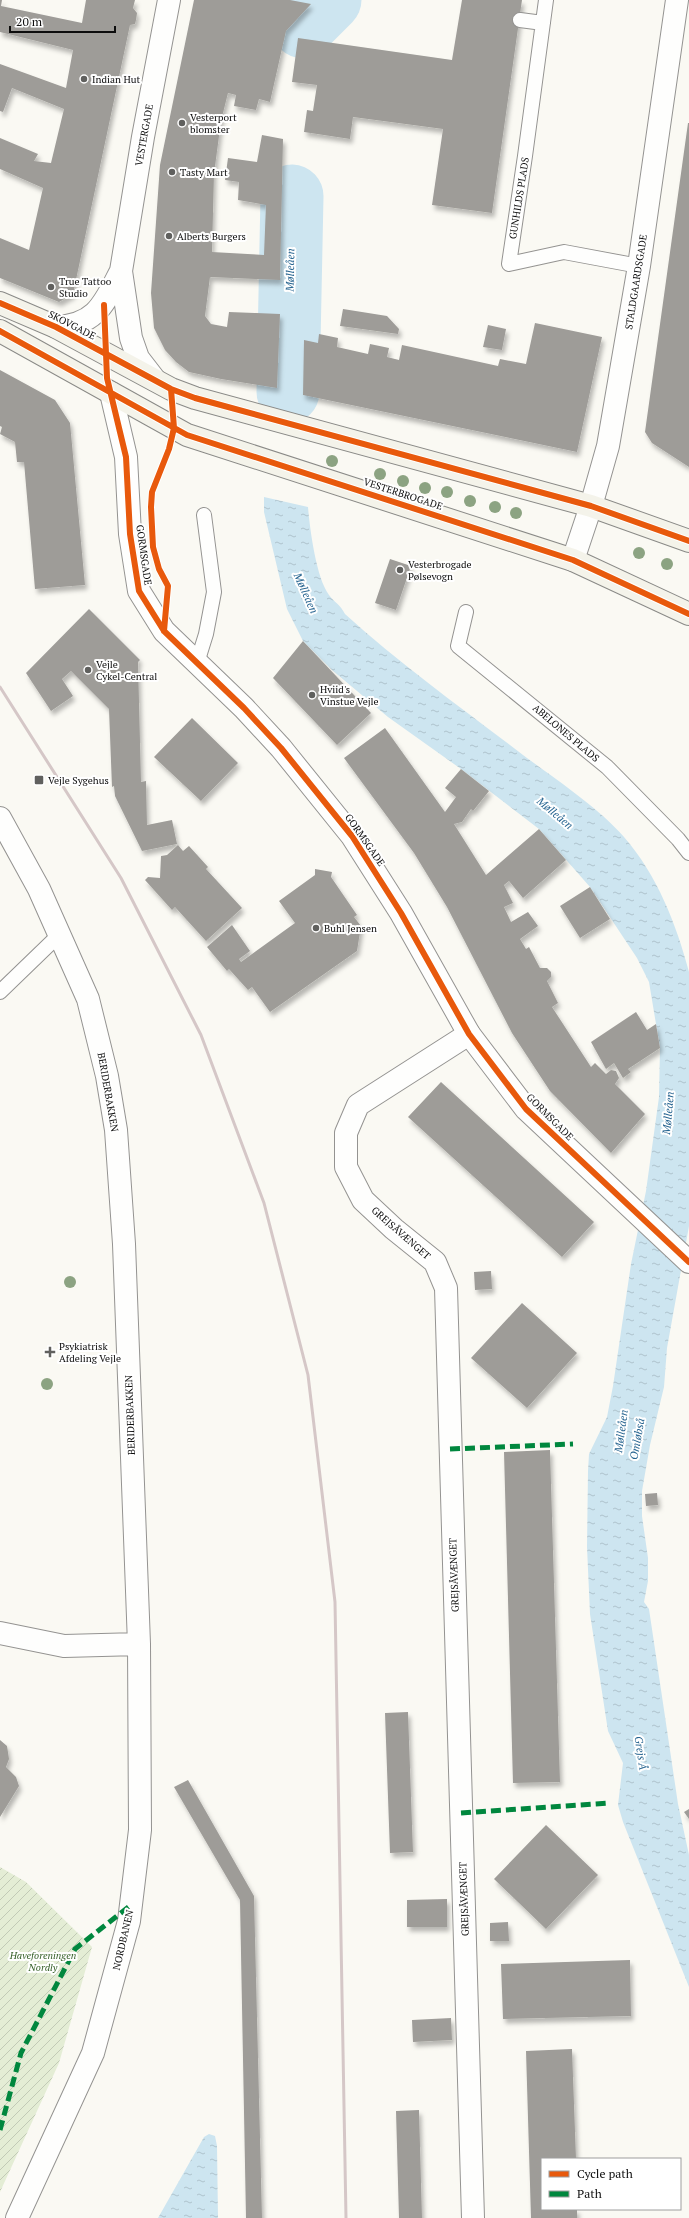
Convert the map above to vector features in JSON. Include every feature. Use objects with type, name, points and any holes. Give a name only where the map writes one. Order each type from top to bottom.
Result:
[{"type":"main road","name":"SKOVGADE","points":[[0,303],[56,327],[154,380]]},
{"type":"main road","points":[[0,331],[111,393]]},
{"type":"main road","points":[[154,380],[195,398],[592,506],[689,541]]},
{"type":"main road","name":"VESTERBROGADE","points":[[111,393],[187,435],[573,560],[689,614]]},
{"type":"street","name":"VESTERGADE","points":[[56,327],[72,326],[86,320],[104,305],[121,271],[143,137],[170,0]]},
{"type":"street","name":"STALDGAARDSGADE","points":[[573,560],[592,506],[608,446],[640,266],[677,0]]},
{"type":"street","name":"VESTERGADE","points":[[121,271],[131,338],[138,358],[154,380]]},
{"type":"street","name":"GORMSGADE","points":[[111,393],[126,457],[130,534],[139,591],[164,631],[244,708],[281,748],[352,836],[401,913],[469,1034],[526,1109],[689,1262]]},
{"type":"street","name":"BERIDERBAKKEN","points":[[0,818],[21,852],[60,934],[88,999],[107,1076],[116,1130],[124,1244],[139,1644]]},
{"type":"street","name":"GREJSÅVÆNGET","points":[[469,1034],[358,1105],[346,1133],[346,1167],[363,1200],[394,1229],[435,1262],[446,1288],[473,2218]]},
{"type":"street","points":[[0,1633],[64,1646],[139,1644]]},
{"type":"street","name":"NORDBANEN","points":[[17,2218],[93,2053],[129,1921],[140,1830],[139,1644]]},
{"type":"lane","name":"GUNHILDS PLADS","points":[[546,0],[526,156],[509,264],[564,252],[640,266]]},
{"type":"lane","points":[[520,20],[543,23]]},
{"type":"lane","points":[[197,663],[206,634],[214,592],[204,515]]},
{"type":"lane","name":"ABELONES PLADS","points":[[466,612],[458,646],[607,767],[678,839],[689,853]]},
{"type":"lane","points":[[0,992],[60,934]]},
{"type":"green space","name":"Haveforeningen Nordly","points":[[0,1867],[26,1882],[92,1947],[59,2063],[0,2192]]},
{"type":"water","points":[[264,497],[308,507],[317,565],[324,587],[345,614],[366,633],[432,686],[562,783],[614,826],[636,852],[656,883],[664,900],[684,954],[689,972],[689,1226],[667,1348],[664,1387],[650,1445],[642,1491],[642,1516],[648,1558],[648,1581],[644,1602],[649,1609],[678,1804],[689,1855],[689,1987],[623,1822],[618,1805],[623,1763],[608,1731],[590,1614],[587,1547],[589,1454],[607,1417],[631,1264],[646,1191],[659,1097],[660,1048],[649,982],[637,958],[590,887],[539,829],[461,769],[388,717],[332,670],[303,641],[287,609],[264,512]]},
{"type":"water","points":[[209,2134],[215,2136],[217,2146],[218,2218],[158,2218],[204,2137]]},
{"type":"building","points":[[0,0],[2,0],[1,6],[82,23],[86,0],[135,0],[133,8],[137,13],[136,20],[135,24],[130,25],[73,294],[59,302],[0,278],[0,238],[29,250],[43,188],[0,169],[0,138],[38,154],[34,161],[51,163],[64,109],[12,88],[3,112],[0,111],[0,64],[66,88],[73,50],[0,32]]},
{"type":"building","points":[[194,0],[290,0],[311,4],[286,31],[270,102],[259,99],[256,110],[234,106],[236,95],[228,93],[221,121],[214,174],[212,252],[264,255],[266,205],[238,200],[239,182],[225,180],[228,158],[257,162],[262,135],[283,139],[280,280],[210,277],[205,316],[211,324],[227,327],[229,312],[280,314],[277,388],[189,372],[176,362],[165,350],[154,328],[151,293],[160,165]]},
{"type":"building","points":[[462,0],[522,0],[492,213],[432,205],[443,129],[353,117],[350,139],[304,132],[307,110],[313,111],[317,85],[292,82],[298,38],[452,60]]},
{"type":"building","points":[[688,123],[689,467],[652,443],[645,432]]},
{"type":"building","points":[[343,309],[387,316],[399,329],[398,334],[340,326]]},
{"type":"building","points":[[535,323],[602,337],[577,452],[303,395],[304,340],[318,343],[319,334],[338,338],[337,347],[368,354],[370,344],[389,348],[387,357],[399,360],[402,345],[498,366],[500,359],[526,364]]},
{"type":"building","points":[[488,325],[506,329],[502,350],[483,347]]},
{"type":"building","points":[[0,370],[55,400],[70,423],[85,585],[35,589],[24,462],[17,462],[15,442],[0,434],[2,427],[0,426]]},
{"type":"building","points":[[390,559],[411,566],[396,610],[375,603]]},
{"type":"building","points":[[89,609],[140,660],[138,662],[141,782],[146,781],[147,825],[172,820],[177,844],[142,851],[115,796],[114,786],[112,787],[109,709],[71,671],[62,679],[73,696],[51,711],[26,673]]},
{"type":"building","points":[[303,641],[371,713],[337,745],[273,678]]},
{"type":"building","points":[[192,718],[238,763],[201,801],[154,757]]},
{"type":"building","points":[[385,728],[445,812],[456,797],[445,788],[461,769],[489,791],[473,811],[471,809],[462,822],[454,824],[486,875],[539,829],[566,860],[523,898],[509,881],[504,885],[513,903],[504,907],[511,922],[528,912],[538,926],[520,939],[526,949],[529,947],[540,968],[547,968],[551,972],[551,977],[547,981],[558,1003],[552,1007],[591,1067],[595,1063],[606,1074],[611,1070],[616,1071],[619,1078],[615,1084],[645,1114],[611,1153],[550,1091],[512,1033],[447,907],[414,853],[344,758]]},
{"type":"building","points":[[178,845],[183,851],[189,846],[208,867],[206,869],[242,908],[206,941],[175,907],[172,910],[145,880],[148,877],[160,878],[161,856],[167,855]]},
{"type":"building","points":[[315,869],[332,872],[331,877],[357,915],[354,917],[361,926],[357,951],[270,1012],[252,987],[248,990],[229,969],[227,971],[207,947],[232,925],[250,951],[239,959],[241,962],[295,923],[279,901],[315,875]]},
{"type":"building","points":[[590,887],[610,919],[580,938],[560,906]]},
{"type":"building","points":[[636,1012],[647,1030],[656,1024],[660,1048],[628,1069],[631,1072],[623,1078],[614,1063],[606,1069],[591,1042]]},
{"type":"building","points":[[441,1082],[594,1222],[562,1257],[408,1117]]},
{"type":"building","points":[[491,1271],[492,1289],[475,1290],[474,1272]]},
{"type":"building","points":[[522,1303],[577,1353],[527,1408],[471,1358]]},
{"type":"building","points":[[550,1450],[560,1782],[513,1783],[504,1452]]},
{"type":"building","points":[[657,1493],[658,1505],[646,1506],[645,1494]]},
{"type":"building","points":[[408,1712],[413,1852],[390,1853],[385,1713]]},
{"type":"building","points":[[0,1740],[7,1746],[9,1759],[6,1767],[16,1777],[19,1786],[0,1817]]},
{"type":"building","points":[[188,1780],[254,1896],[262,2218],[246,2218],[240,1900],[174,1787]]},
{"type":"building","points":[[689,1809],[689,1819],[684,1812]]},
{"type":"building","points":[[546,1825],[598,1875],[546,1929],[494,1879]]},
{"type":"building","points":[[447,1899],[447,1927],[407,1927],[407,1900]]},
{"type":"building","points":[[508,1922],[509,1941],[490,1941],[490,1923]]},
{"type":"building","points":[[630,1960],[631,2016],[503,2019],[501,1964]]},
{"type":"building","points":[[451,2018],[452,2040],[413,2042],[412,2020]]},
{"type":"building","points":[[572,2049],[576,2158],[541,2158],[541,2210],[577,2210],[577,2218],[531,2218],[526,2051]]},
{"type":"building","points":[[419,2110],[422,2218],[399,2218],[396,2111]]},
{"type":"waterway","name":"Mølleåen","points":[[303,27],[330,0]]},
{"type":"waterway","name":"Mølleåen","points":[[288,392],[292,196]]},
{"type":"railway","points":[[0,687],[121,878],[201,1035],[264,1203],[308,1375],[335,1602],[346,2218]]},
{"type":"marked path","points":[[450,1449],[573,1444]]},
{"type":"marked path","points":[[461,1813],[609,1803]]},
{"type":"marked path","points":[[0,2130],[21,2053],[75,1949],[131,1905]]},
{"type":"cycle path","points":[[0,303],[56,327],[171,389],[195,398],[591,506],[689,541]]},
{"type":"cycle path","points":[[104,305],[107,378],[126,457],[130,534],[139,591],[164,631],[244,708],[281,748],[352,836],[401,913],[469,1034],[526,1109],[689,1262]]},
{"type":"cycle path","points":[[0,331],[187,435],[573,560],[689,614]]},
{"type":"cycle path","points":[[164,631],[168,586],[159,569],[153,547],[151,507],[152,492],[169,449],[174,428],[171,389]]},
{"type":"place","name":"Indian Hut","points":[[84,79]]},
{"type":"place","name":"Vesterport blomster","points":[[182,123]]},
{"type":"place","name":"Tasty Mart","points":[[172,172]]},
{"type":"place","name":"Alberts Burgers","points":[[169,236]]},
{"type":"place","name":"True Tattoo Studio","points":[[51,287]]},
{"type":"place","name":"Vesterbrogade Pølsevogn","points":[[400,570]]},
{"type":"place","name":"Vejle Cykel-Central","points":[[88,670]]},
{"type":"place","name":"Hviid's Vinstue Vejle","points":[[312,695]]},
{"type":"place","name":"Vejle Sygehus","points":[[39,780]]},
{"type":"place","name":"Buhl Jensen","points":[[316,928]]},
{"type":"place","name":"Psykiatrisk Afdeling Vejle","points":[[50,1352]]},
{"type":"water label","name":"Omløbså","points":[[637,1439]]},
{"type":"water label","name":"Grejs Å","points":[[641,1753]]}]
